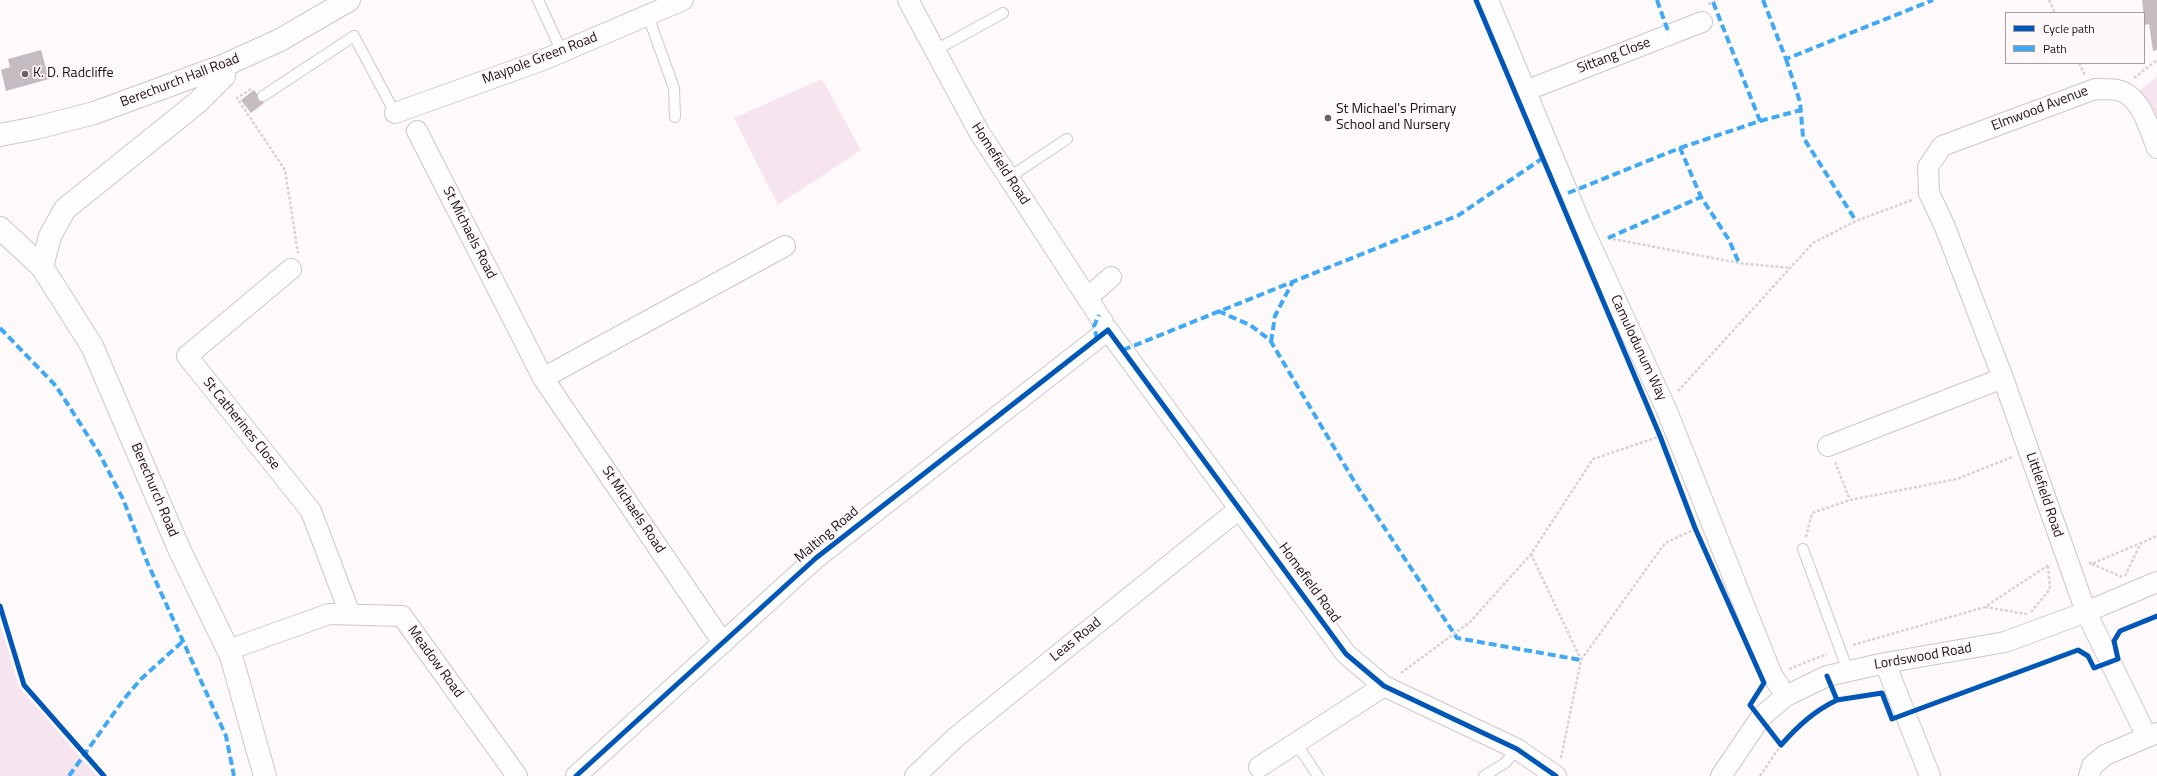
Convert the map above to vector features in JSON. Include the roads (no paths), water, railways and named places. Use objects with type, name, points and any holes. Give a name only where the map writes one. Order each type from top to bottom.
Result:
[{"type":"street","name":"Berechurch Hall Road","points":[[0,135],[36,128],[94,113],[225,65],[280,40],[349,0]]},
{"type":"street","name":"Maypole Green Road","points":[[395,113],[562,52],[683,0]]},
{"type":"street","name":"Homefield Road","points":[[908,0],[934,51],[979,132],[1087,298],[1346,654],[1384,686],[1517,748],[1554,775]]},
{"type":"street","name":"Camulodunum Way","points":[[1488,0],[1586,234],[1667,411],[1772,675],[1786,696]]},
{"type":"street","name":"Sittang Close","points":[[1525,91],[1702,22]]},
{"type":"street","points":[[42,267],[50,236],[65,209],[198,102],[224,76],[225,65]]},
{"type":"street","name":"Elmwood Avenue","points":[[1928,167],[1942,146],[2095,89],[2118,90],[2134,100],[2146,120],[2157,148]]},
{"type":"street","name":"St Michaels Road","points":[[417,131],[543,378],[723,643]]},
{"type":"street","name":"Littlefield Road","points":[[1928,167],[1929,193],[1945,227],[2003,378],[2086,612],[2152,735]]},
{"type":"street","name":"Berechurch Road","points":[[0,228],[42,267],[92,346],[180,551],[228,650],[264,776]]},
{"type":"street","points":[[543,378],[785,246]]},
{"type":"street","name":"St Catherines Close","points":[[291,268],[187,356],[310,511],[350,614]]},
{"type":"street","points":[[1087,298],[1111,277]]},
{"type":"street","name":"Malting Road","points":[[576,776],[816,558],[1106,326]]},
{"type":"street","points":[[1828,446],[2003,378]]},
{"type":"street","name":"Leas Road","points":[[916,776],[956,736],[1240,509]]},
{"type":"street","name":"Lordswood Road","points":[[1721,776],[1760,717],[1786,696],[1827,676],[1885,663],[2005,642],[2086,612],[2157,582]]},
{"type":"street","name":"Meadow Road","points":[[228,650],[328,614],[402,616],[517,776]]},
{"type":"street","points":[[1885,663],[1930,776]]},
{"type":"street","points":[[1260,767],[1384,686]]},
{"type":"street","points":[[2089,776],[2092,766],[2105,755],[2152,735]]},
{"type":"lane","points":[[538,0],[562,52]]},
{"type":"lane","points":[[934,51],[1003,13]]},
{"type":"lane","points":[[648,16],[674,88],[675,117]]},
{"type":"lane","points":[[263,96],[354,36],[395,113]]},
{"type":"lane","points":[[1008,178],[1067,139]]},
{"type":"lane","points":[[1802,549],[1848,672]]},
{"type":"lane","points":[[1296,743],[1318,776]]},
{"type":"lane","points":[[1484,776],[1505,763],[1517,748]]},
{"type":"place","name":"K. D. Radcliffe","points":[[25,74]]},
{"type":"place","name":"St Michael's Primary School and Nursery","points":[[1328,118]]}]
